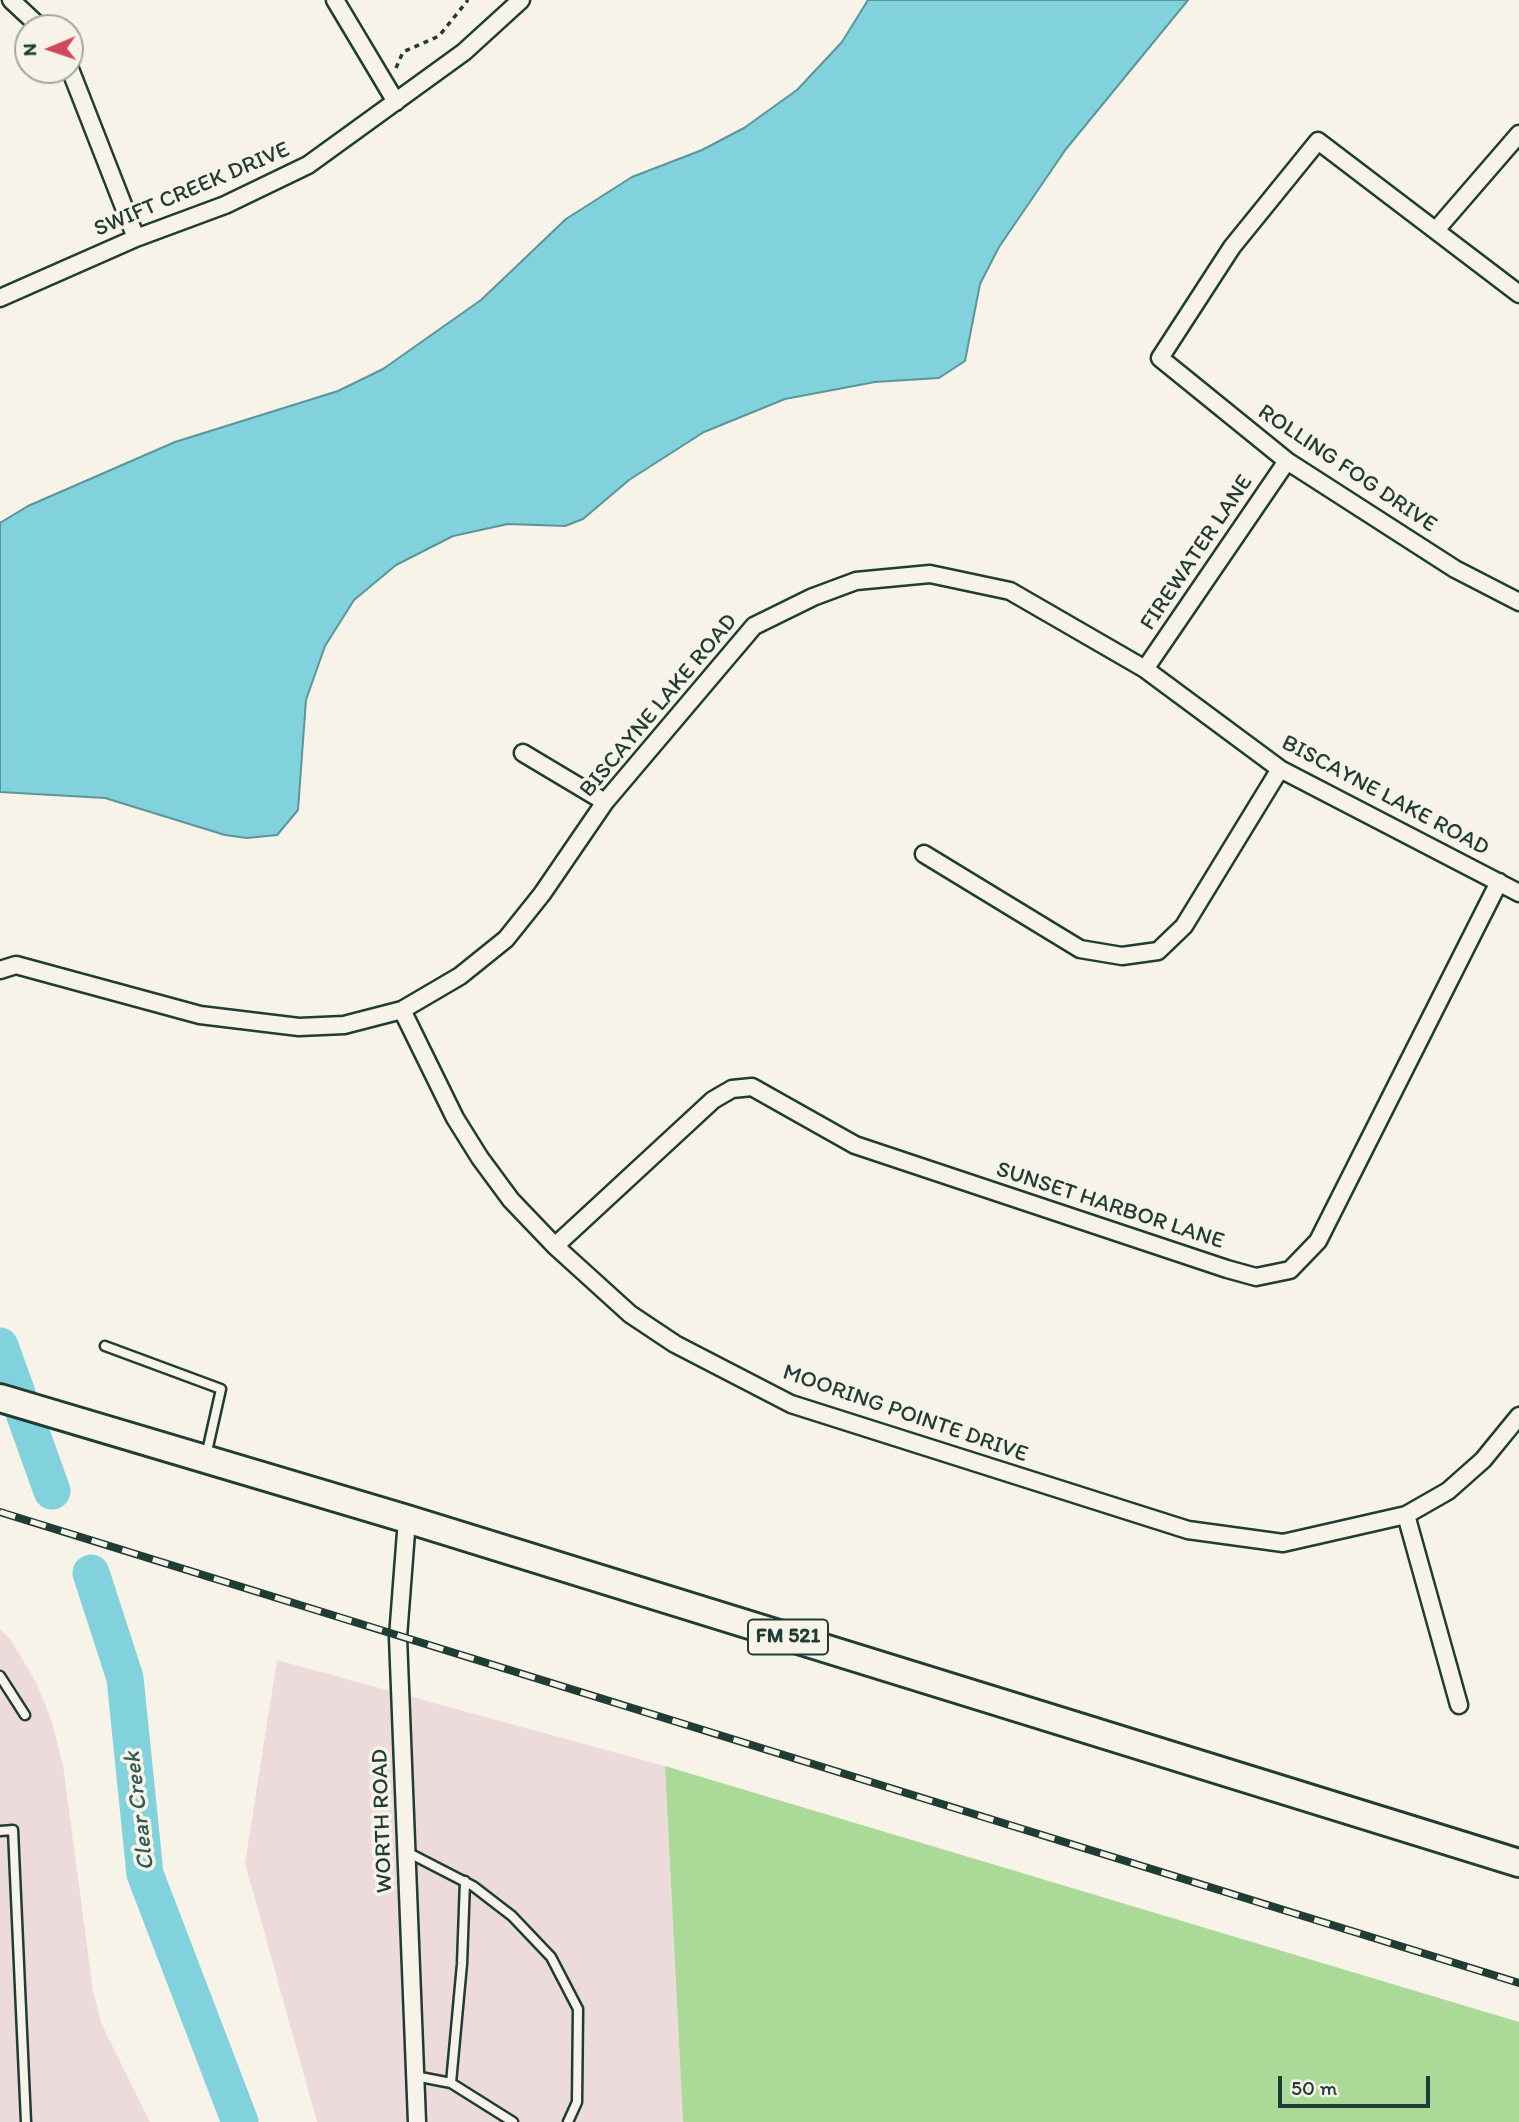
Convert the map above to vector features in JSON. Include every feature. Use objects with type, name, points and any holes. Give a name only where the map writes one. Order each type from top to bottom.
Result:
[{"type":"main road","name":"FM 521","points":[[0,1398],[407,1519],[1519,1863]]},
{"type":"street","points":[[11,0],[26,14]]},
{"type":"street","points":[[335,0],[392,96]]},
{"type":"street","name":"SWIFT CREEK DRIVE","points":[[0,298],[136,238],[272,184],[308,165],[392,96],[464,52],[521,0]]},
{"type":"street","points":[[76,84],[136,238]]},
{"type":"street","points":[[1519,134],[1436,230],[1519,294]]},
{"type":"street","name":"ROLLING FOG DRIVE","points":[[1436,230],[1318,141],[1232,247],[1160,358],[1287,461],[1455,569],[1519,602]]},
{"type":"street","name":"FIREWATER LANE","points":[[1145,670],[1287,461]]},
{"type":"street","name":"BISCAYNE LAKE ROAD","points":[[0,970],[16,965],[200,1016],[299,1027],[344,1025],[402,1010],[460,976],[506,939],[542,894],[605,802],[754,626],[813,597],[856,581],[930,573],[1010,592],[1145,670],[1280,769],[1519,893]]},
{"type":"street","points":[[523,753],[605,802]]},
{"type":"street","points":[[924,854],[1080,949],[1122,956],[1158,951],[1184,926],[1280,769]]},
{"type":"street","name":"SUNSET HARBOR LANE","points":[[555,1246],[713,1100],[732,1089],[752,1087],[855,1145],[1237,1272],[1256,1277],[1290,1270],[1318,1241],[1499,882]]},
{"type":"street","name":"MOORING POINTE DRIVE","points":[[402,1010],[455,1118],[480,1158],[511,1200],[555,1246],[630,1314],[675,1343],[791,1404],[1188,1530],[1283,1543],[1406,1515],[1448,1491],[1482,1461],[1519,1416]]},
{"type":"street","points":[[1406,1515],[1459,1705]]},
{"type":"street","name":"WORTH ROAD","points":[[407,1519],[398,1637],[417,2122]]},
{"type":"lane","points":[[105,1346],[221,1389],[205,1458]]},
{"type":"lane","points":[[0,1676],[25,1715]]},
{"type":"lane","points":[[0,1830],[13,1830],[26,2122]]},
{"type":"lane","points":[[407,1852],[464,1881],[512,1916],[551,1957],[578,2009],[577,2102],[568,2122]]},
{"type":"lane","points":[[451,2083],[462,1964],[464,1881]]},
{"type":"lane","points":[[415,2076],[451,2083],[513,2122]]},
{"type":"path","points":[[392,96],[403,52],[439,36],[468,0]]},
{"type":"shaded area","points":[[0,1629],[11,1640],[37,1684],[52,1722],[63,1765],[93,1991],[102,2025],[150,2122],[0,2122]]},
{"type":"shaded area","points":[[277,1660],[665,1766],[683,2122],[317,2122],[245,1863]]},
{"type":"green space","points":[[665,1766],[1519,2022],[1519,2122],[683,2122]]},
{"type":"water","points":[[868,0],[1188,0],[1066,149],[999,247],[980,284],[965,361],[939,378],[875,382],[785,399],[704,432],[629,480],[583,519],[565,526],[508,524],[453,536],[396,565],[354,600],[325,646],[306,700],[298,810],[277,835],[247,838],[225,835],[105,798],[0,792],[0,523],[28,506],[175,442],[338,391],[383,369],[481,300],[566,219],[632,177],[702,150],[744,128],[797,90],[842,42]]},
{"type":"waterway","name":"Clear Creek","points":[[0,1346],[52,1491]]},
{"type":"waterway","name":"Clear Creek","points":[[91,1573],[125,1678],[145,1874],[240,2122]]},
{"type":"railway","points":[[0,1512],[1519,1983]]}]
